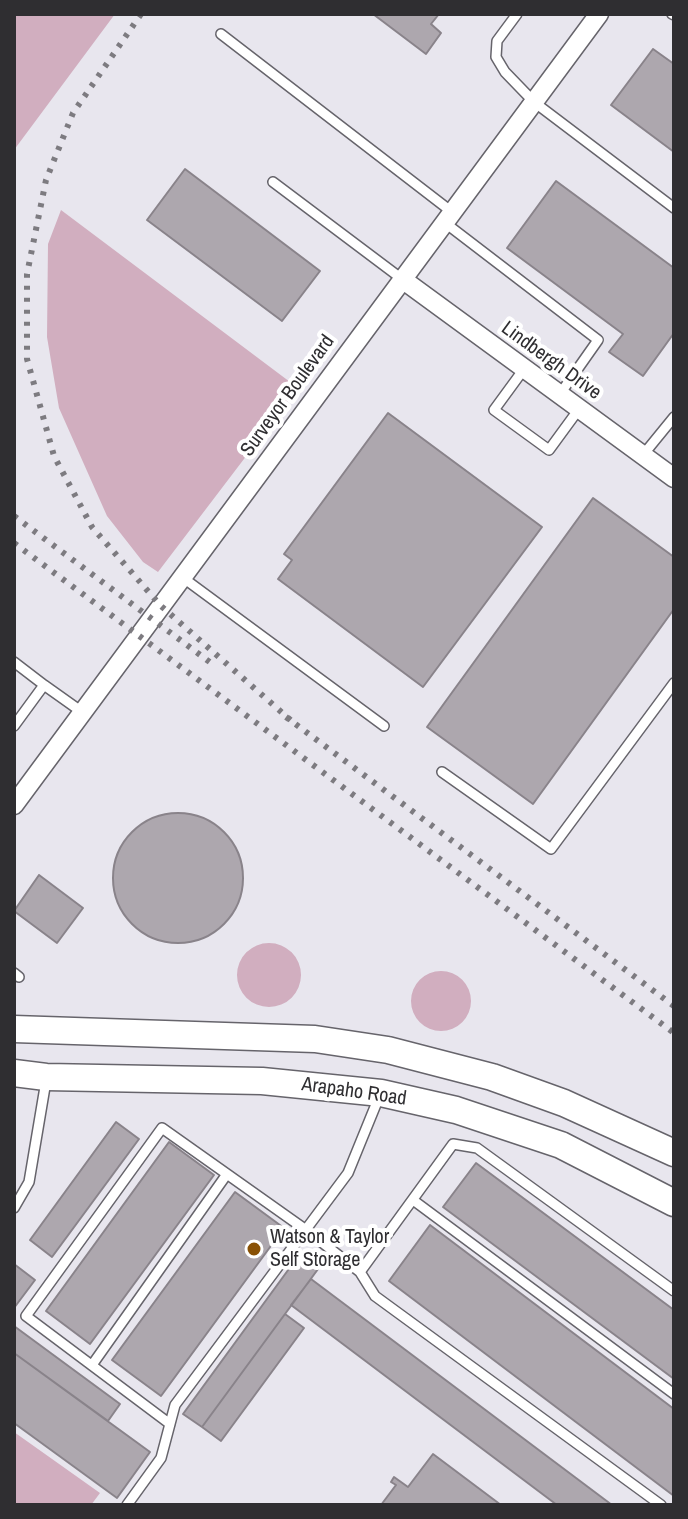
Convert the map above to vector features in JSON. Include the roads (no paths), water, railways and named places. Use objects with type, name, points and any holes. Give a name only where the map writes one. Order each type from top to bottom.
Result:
[{"type":"main road","points":[[14,1029],[299,1038],[388,1050],[492,1077],[564,1103],[674,1153]]},
{"type":"main road","points":[[381,1093],[388,1050]]},
{"type":"main road","name":"Arapaho Road","points":[[14,1073],[46,1077],[262,1081],[381,1093],[456,1110],[561,1145],[674,1203]]},
{"type":"street","name":"Surveyor Boulevard","points":[[14,805],[599,14]]},
{"type":"street","name":"Lindbergh Drive","points":[[402,279],[674,478]]},
{"type":"lane","points":[[517,14],[497,41],[496,57],[534,102],[674,208]]},
{"type":"lane","points":[[221,34],[598,340],[560,394]]},
{"type":"lane","points":[[273,182],[402,279]]},
{"type":"lane","points":[[524,369],[494,410],[549,450],[579,409]]},
{"type":"lane","points":[[643,455],[674,417]]},
{"type":"lane","points":[[182,577],[384,726]]},
{"type":"lane","points":[[14,662],[82,712]]},
{"type":"lane","points":[[442,772],[551,849],[674,683]]},
{"type":"lane","points":[[14,726],[44,685]]},
{"type":"lane","points":[[14,1208],[29,1182],[46,1077]]},
{"type":"lane","points":[[127,1505],[161,1458],[175,1405],[348,1173],[381,1093]]},
{"type":"lane","points":[[170,1424],[26,1316],[162,1128],[360,1272],[375,1296],[661,1505]]},
{"type":"lane","points":[[360,1272],[453,1144],[477,1148],[674,1291]]},
{"type":"lane","points":[[92,1365],[227,1174]]},
{"type":"lane","points":[[413,1200],[674,1394]]},
{"type":"railway","points":[[141,14],[73,113],[46,180],[27,274],[27,359],[54,456],[92,527],[161,606],[295,724]]},
{"type":"railway","points":[[14,516],[211,663]]},
{"type":"railway","points":[[14,543],[674,1033]]},
{"type":"railway","points":[[286,717],[674,1006]]},
{"type":"place","name":"Watson & Taylor Self Storage","points":[[254,1249]]}]
